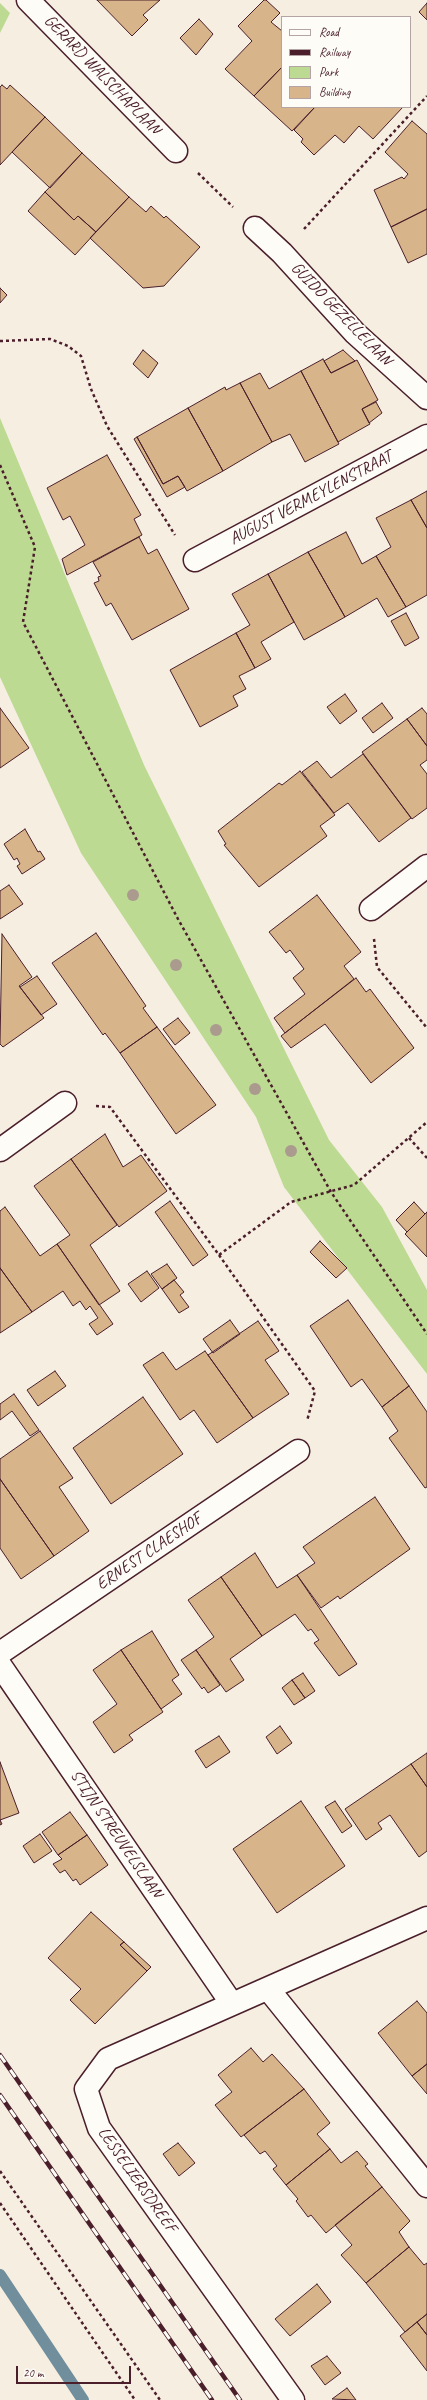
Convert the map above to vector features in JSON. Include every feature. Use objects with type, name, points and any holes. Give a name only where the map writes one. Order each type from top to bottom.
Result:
[{"type":"street","name":"GERARD WALSCHAPLAAN","points":[[28,0],[176,151]]},
{"type":"street","name":"GUIDO GEZELLELAAN","points":[[255,228],[282,253],[355,333],[427,398]]},
{"type":"street","name":"AUGUST VERMEYLENSTRAAT","points":[[195,560],[427,436]]},
{"type":"street","points":[[372,909],[427,866]]},
{"type":"street","points":[[0,1150],[65,1103]]},
{"type":"street","name":"ERNEST CLAESHOF","points":[[0,1654],[298,1451]]},
{"type":"street","name":"STIJN STREUVELSLAAN","points":[[0,1665],[232,2004]]},
{"type":"street","name":"LESSELIERSDREEF","points":[[293,2400],[99,2128],[86,2089],[108,2059],[232,2004],[269,1990],[427,1918]]},
{"type":"street","points":[[269,1990],[427,2186]]},
{"type":"path","points":[[282,253],[427,96]]},
{"type":"path","points":[[176,151],[255,228]]},
{"type":"path","points":[[0,340],[50,339],[68,346],[81,356],[91,389],[107,426],[171,530],[195,560]]},
{"type":"path","points":[[0,465],[35,547],[23,622],[178,918],[331,1192],[427,1334]]},
{"type":"path","points":[[372,909],[377,967],[427,1028]]},
{"type":"path","points":[[65,1103],[110,1107],[219,1255],[316,1391],[298,1451]]},
{"type":"path","points":[[219,1255],[291,1202],[354,1185],[427,1122]]},
{"type":"path","points":[[408,1138],[427,1158]]},
{"type":"path","points":[[0,2171],[160,2400]]},
{"type":"path","points":[[0,2204],[135,2400]]},
{"type":"green space","points":[[0,3],[10,13],[0,33]]},
{"type":"green space","points":[[0,418],[144,765],[329,1140],[382,1207],[427,1290],[427,1374],[284,1187],[256,1117],[81,853],[0,677]]},
{"type":"building","points":[[97,0],[160,0],[143,15],[148,20],[132,36]]},
{"type":"building","points":[[264,0],[266,0],[280,13],[271,22],[281,30],[281,68],[254,96],[225,69],[252,41],[238,26]]},
{"type":"building","points":[[427,3],[427,20],[419,12]]},
{"type":"building","points":[[199,19],[213,34],[196,55],[180,38]]},
{"type":"building","points":[[281,68],[281,108],[314,108],[292,131],[254,96]]},
{"type":"building","points":[[2,85],[7,89],[10,85],[45,117],[0,165],[0,87]]},
{"type":"building","points":[[314,108],[402,108],[373,139],[359,126],[344,143],[335,135],[314,155],[301,142],[303,139],[294,130]]},
{"type":"building","points":[[45,117],[82,153],[50,188],[12,152]]},
{"type":"building","points":[[412,121],[427,134],[427,209],[391,227],[374,190],[402,177],[404,179],[408,174],[385,152]]},
{"type":"building","points":[[82,153],[129,197],[96,232],[78,216],[74,220],[45,192]]},
{"type":"building","points":[[45,192],[74,220],[78,216],[96,232],[75,255],[28,211]]},
{"type":"building","points":[[129,197],[146,212],[151,206],[164,218],[166,216],[200,247],[164,286],[143,288],[90,238]]},
{"type":"building","points":[[427,209],[427,254],[408,263],[391,227]]},
{"type":"building","points":[[0,288],[7,295],[0,303]]},
{"type":"building","points":[[143,350],[158,363],[148,378],[133,364]]},
{"type":"building","points":[[343,350],[355,361],[331,373],[324,361]]},
{"type":"building","points":[[323,359],[331,373],[357,360],[378,400],[362,409],[370,424],[338,442],[301,371]]},
{"type":"building","points":[[301,371],[339,444],[305,462],[290,434],[272,442],[240,383],[260,373],[269,389]]},
{"type":"building","points":[[240,383],[272,442],[223,471],[188,408],[225,387],[226,390]]},
{"type":"building","points":[[376,402],[382,413],[369,423],[362,409]]},
{"type":"building","points":[[188,408],[223,471],[187,491],[178,476],[163,484],[137,437]]},
{"type":"building","points":[[137,437],[163,484],[178,476],[185,487],[167,497],[134,439]]},
{"type":"building","points":[[107,455],[141,515],[134,519],[142,535],[67,575],[62,559],[85,545],[70,516],[63,520],[47,488]]},
{"type":"building","points":[[427,491],[427,528],[411,500]]},
{"type":"building","points":[[411,500],[427,528],[427,595],[406,607],[376,556],[391,547],[376,518]]},
{"type":"building","points":[[346,532],[362,564],[376,556],[406,607],[388,617],[377,598],[345,617],[308,552]]},
{"type":"building","points":[[139,537],[148,554],[157,549],[189,609],[132,640],[111,603],[106,606],[94,583],[99,581],[98,577],[101,576],[93,562]]},
{"type":"building","points":[[308,552],[345,617],[304,640],[268,574]]},
{"type":"building","points":[[268,574],[294,622],[261,642],[271,659],[255,668],[236,633],[250,625],[232,594]]},
{"type":"building","points":[[406,613],[419,638],[405,646],[391,621]]},
{"type":"building","points":[[236,633],[255,668],[239,676],[246,689],[233,696],[238,706],[200,727],[170,670]]},
{"type":"building","points":[[345,694],[357,711],[340,724],[327,707]]},
{"type":"building","points":[[382,703],[393,718],[373,733],[362,718]]},
{"type":"building","points":[[0,708],[29,748],[0,768]]},
{"type":"building","points":[[422,708],[427,714],[427,746],[407,719]]},
{"type":"building","points":[[407,719],[427,746],[427,760],[420,765],[427,774],[427,808],[412,819],[362,752]]},
{"type":"building","points":[[363,754],[411,818],[379,842],[348,803],[334,813],[302,772],[317,761],[331,778]]},
{"type":"building","points":[[300,771],[335,815],[320,826],[327,836],[259,887],[224,845],[226,844],[218,831],[279,783],[282,785]]},
{"type":"building","points":[[25,829],[38,852],[40,851],[45,859],[22,874],[17,866],[20,864],[17,858],[14,860],[4,844]]},
{"type":"building","points":[[9,885],[23,904],[0,919],[0,891]]},
{"type":"building","points":[[317,895],[361,952],[344,966],[354,979],[285,1033],[274,1018],[305,994],[293,978],[304,969],[290,950],[286,953],[269,932]]},
{"type":"building","points":[[96,933],[146,1006],[143,1008],[157,1027],[120,1053],[105,1033],[103,1035],[52,963]]},
{"type":"building","points":[[2,934],[32,977],[19,986],[44,1018],[3,1047],[0,1044]]},
{"type":"building","points":[[37,976],[57,1004],[41,1015],[20,987]]},
{"type":"building","points":[[356,978],[366,992],[370,989],[414,1048],[371,1083],[325,1024],[291,1048],[281,1036]]},
{"type":"building","points":[[178,1018],[190,1033],[175,1045],[163,1029]]},
{"type":"building","points":[[157,1027],[216,1105],[176,1134],[120,1053]]},
{"type":"building","points":[[105,1134],[123,1167],[141,1155],[167,1191],[119,1227],[71,1159]]},
{"type":"building","points":[[71,1159],[117,1225],[90,1245],[120,1291],[99,1305],[57,1244],[70,1235],[34,1186]]},
{"type":"building","points":[[170,1201],[208,1255],[193,1266],[155,1212]]},
{"type":"building","points":[[414,1202],[425,1214],[407,1232],[396,1220]]},
{"type":"building","points":[[5,1207],[40,1256],[57,1244],[113,1324],[97,1335],[89,1324],[98,1318],[90,1306],[86,1310],[80,1301],[73,1306],[63,1291],[32,1312],[0,1268],[0,1211]]},
{"type":"building","points":[[427,1212],[427,1257],[405,1234]]},
{"type":"building","points":[[320,1241],[347,1268],[336,1278],[310,1252]]},
{"type":"building","points":[[167,1264],[177,1278],[162,1289],[151,1274]]},
{"type":"building","points":[[0,1268],[32,1312],[0,1333]]},
{"type":"building","points":[[147,1271],[159,1288],[141,1302],[128,1284]]},
{"type":"building","points":[[174,1280],[184,1292],[180,1295],[189,1307],[179,1313],[162,1289]]},
{"type":"building","points":[[348,1300],[409,1386],[382,1407],[362,1379],[351,1387],[310,1326]]},
{"type":"building","points":[[230,1320],[240,1334],[213,1353],[203,1339]]},
{"type":"building","points":[[258,1321],[279,1351],[265,1360],[289,1394],[253,1418],[208,1355]]},
{"type":"building","points":[[205,1351],[253,1418],[217,1443],[194,1410],[180,1420],[143,1365],[163,1352],[176,1370]]},
{"type":"building","points":[[55,1371],[66,1386],[38,1406],[27,1390]]},
{"type":"building","points":[[409,1386],[427,1412],[427,1487],[425,1488],[389,1438],[398,1431],[382,1407]]},
{"type":"building","points":[[14,1394],[39,1430],[30,1436],[12,1411],[0,1420],[0,1404]]},
{"type":"building","points":[[143,1397],[183,1454],[111,1504],[73,1448]]},
{"type":"building","points":[[40,1431],[73,1478],[59,1487],[89,1531],[54,1556],[0,1479],[0,1459]]},
{"type":"building","points":[[0,1479],[54,1556],[21,1579],[0,1548]]},
{"type":"building","points":[[375,1497],[410,1549],[340,1599],[338,1596],[321,1608],[297,1575],[315,1563],[303,1547]]},
{"type":"building","points":[[255,1553],[277,1588],[297,1575],[357,1664],[339,1676],[314,1643],[319,1640],[311,1629],[308,1631],[295,1614],[262,1636],[221,1577]]},
{"type":"building","points":[[221,1577],[262,1636],[230,1659],[244,1680],[226,1692],[196,1650],[214,1637],[188,1600]]},
{"type":"building","points":[[152,1631],[179,1675],[172,1680],[182,1694],[161,1709],[121,1650]]},
{"type":"building","points":[[121,1650],[163,1712],[129,1735],[133,1740],[114,1753],[93,1722],[117,1704],[93,1670]]},
{"type":"building","points":[[196,1650],[220,1685],[208,1693],[204,1687],[202,1689],[181,1660]]},
{"type":"building","points":[[303,1673],[315,1691],[305,1698],[292,1680]]},
{"type":"building","points":[[292,1680],[305,1698],[294,1705],[282,1688]]},
{"type":"building","points":[[280,1726],[292,1743],[277,1754],[266,1737]]},
{"type":"building","points":[[219,1736],[230,1752],[206,1768],[195,1751]]},
{"type":"building","points":[[427,1753],[427,1787],[411,1764]]},
{"type":"building","points":[[0,1762],[19,1813],[0,1820]]},
{"type":"building","points":[[411,1764],[427,1787],[427,1851],[419,1857],[390,1815],[378,1823],[382,1829],[366,1840],[345,1809]]},
{"type":"building","points":[[301,1801],[345,1866],[277,1913],[233,1849]]},
{"type":"building","points":[[335,1801],[352,1826],[342,1833],[325,1807]]},
{"type":"building","points":[[70,1812],[87,1835],[58,1855],[42,1832]]},
{"type":"building","points":[[40,1834],[52,1851],[34,1863],[23,1846]]},
{"type":"building","points":[[87,1835],[108,1865],[80,1885],[76,1879],[73,1881],[65,1870],[60,1873],[53,1864],[62,1859],[58,1855]]},
{"type":"building","points":[[91,1912],[124,1942],[120,1945],[147,1971],[95,2024],[70,2000],[81,1989],[48,1958]]},
{"type":"building","points":[[124,1942],[151,1967],[147,1971],[120,1945]]},
{"type":"building","points":[[417,2001],[427,2013],[427,2064],[412,2076],[378,2033]]},
{"type":"building","points":[[251,2048],[263,2062],[272,2054],[304,2089],[241,2137],[215,2105],[232,2092],[218,2075]]},
{"type":"building","points":[[427,2064],[427,2094],[412,2076]]},
{"type":"building","points":[[304,2089],[330,2123],[317,2134],[330,2149],[286,2185],[273,2169],[277,2166],[265,2151],[260,2154],[244,2135]]},
{"type":"building","points":[[178,2143],[195,2163],[179,2176],[163,2154]]},
{"type":"building","points":[[330,2149],[341,2163],[357,2151],[368,2164],[365,2166],[382,2187],[326,2233],[311,2215],[308,2217],[296,2201],[298,2199],[286,2185]]},
{"type":"building","points":[[382,2187],[410,2221],[399,2232],[409,2247],[366,2283],[341,2255],[352,2245],[335,2225]]},
{"type":"building","points":[[409,2247],[424,2265],[427,2263],[427,2314],[405,2332],[366,2283]]},
{"type":"building","points":[[317,2284],[331,2302],[290,2336],[275,2319]]},
{"type":"building","points":[[427,2314],[427,2335],[417,2322]]},
{"type":"building","points":[[417,2322],[427,2335],[427,2371],[400,2336]]},
{"type":"building","points":[[327,2356],[341,2373],[325,2385],[311,2366]]},
{"type":"building","points":[[347,2388],[356,2400],[332,2399]]},
{"type":"waterway","points":[[0,2275],[83,2400]]},
{"type":"railway","points":[[0,2055],[240,2400]]},
{"type":"railway","points":[[0,2095],[212,2400]]}]
